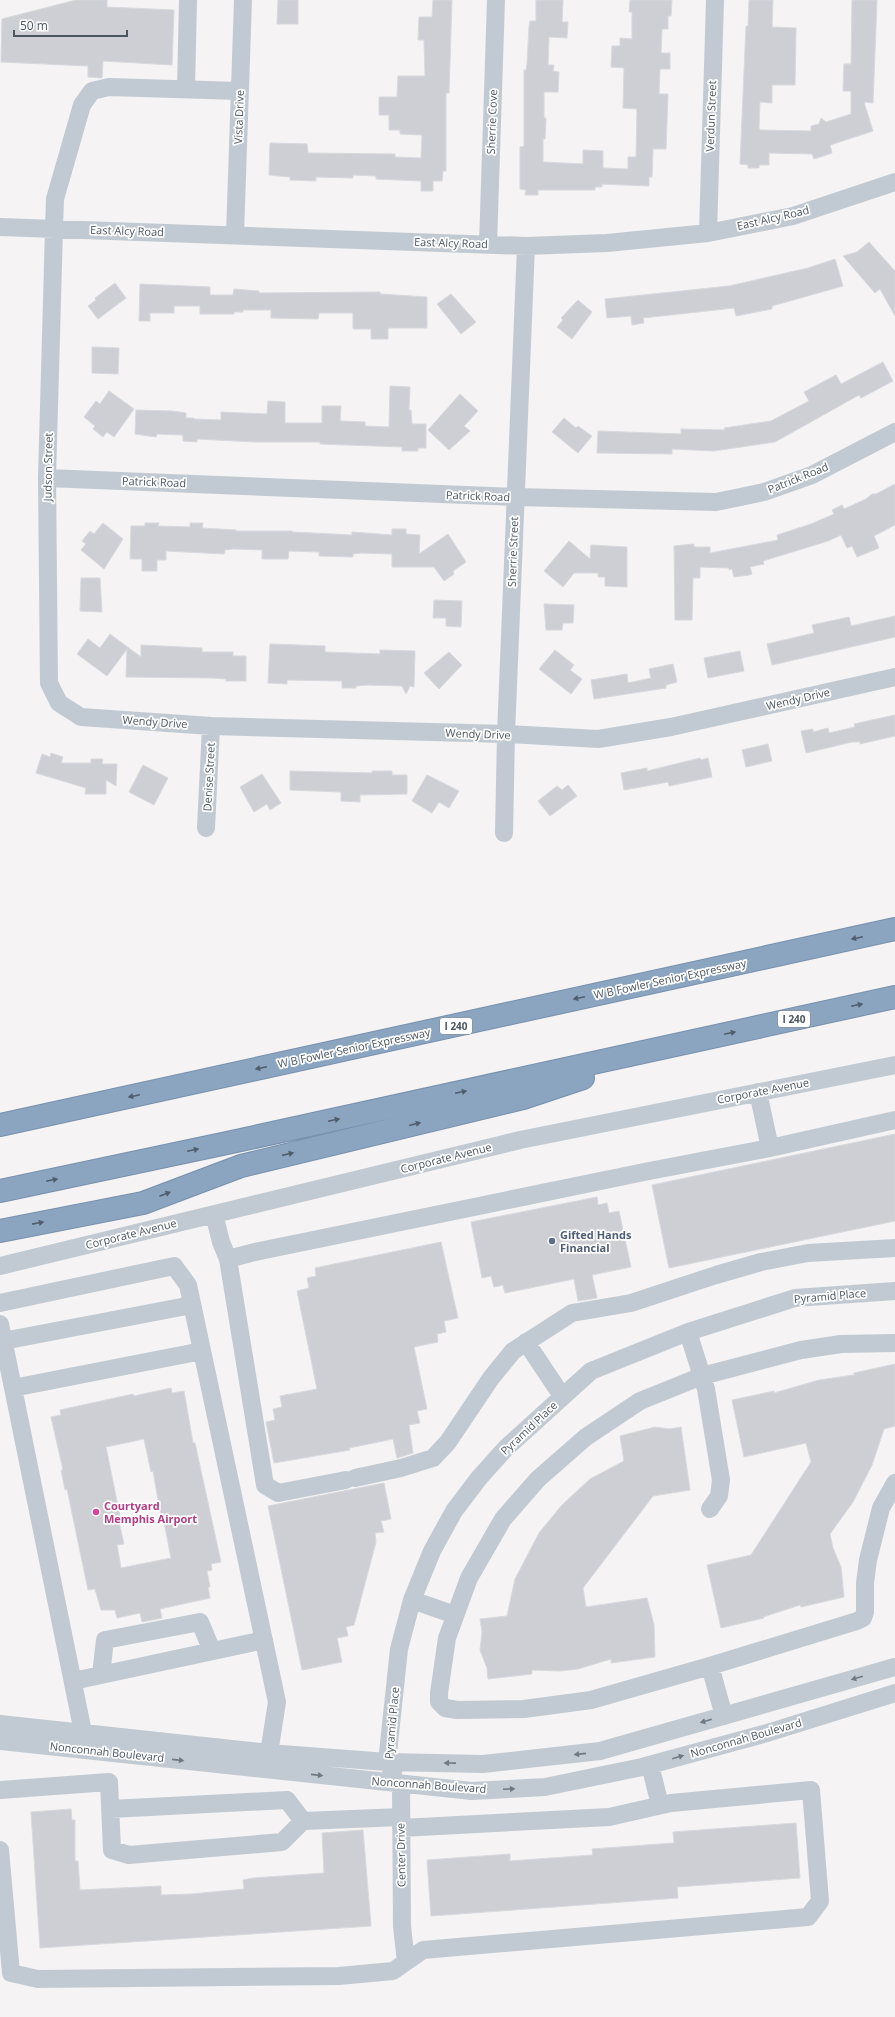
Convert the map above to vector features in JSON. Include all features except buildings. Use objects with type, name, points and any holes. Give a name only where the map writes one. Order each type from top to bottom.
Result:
[{"type":"highway","name":"W B Fowler Senior Expressway","points":[[5,1122],[895,929]]},
{"type":"highway","name":"I 240","points":[[0,1191],[228,1143],[895,997]]},
{"type":"highway","points":[[0,1231],[143,1203],[241,1166],[523,1098],[692,1041]]},
{"type":"street","points":[[186,89],[188,0]]},
{"type":"street","name":"Vista Drive","points":[[235,235],[243,0]]},
{"type":"street","name":"Sherrie Cove","points":[[488,245],[496,0]]},
{"type":"street","name":"Verdun Street","points":[[708,233],[715,0]]},
{"type":"street","name":"Judson Street","points":[[59,703],[49,683],[47,478],[55,199],[82,105],[92,91],[109,87],[239,91]]},
{"type":"street","name":"East Alcy Road","points":[[0,227],[488,245],[526,246],[607,243],[708,233],[793,216],[895,182]]},
{"type":"street","name":"Sherrie Street","points":[[504,833],[506,734],[526,246]]},
{"type":"street","name":"Patrick Road","points":[[47,478],[516,497],[716,502],[764,492],[812,475],[895,432]]},
{"type":"street","name":"Wendy Drive","points":[[59,703],[81,717],[211,726],[506,734],[598,739],[672,727],[895,677]]},
{"type":"street","name":"Denise Street","points":[[206,828],[211,726]]},
{"type":"street","name":"Corporate Avenue","points":[[0,1266],[520,1140],[895,1065]]},
{"type":"street","points":[[758,1092],[770,1148]]},
{"type":"street","points":[[228,1259],[255,1252],[547,1192],[770,1148],[895,1120]]},
{"type":"street","points":[[214,1214],[221,1242],[228,1259],[265,1485],[278,1493],[401,1468],[433,1458],[448,1442],[495,1373],[513,1351],[572,1313],[631,1303],[716,1274],[761,1262],[808,1253],[895,1248]]},
{"type":"street","points":[[0,1303],[174,1266],[188,1285],[277,1702],[269,1753]]},
{"type":"street","name":"Pyramid Place","points":[[401,1784],[387,1762],[399,1649],[412,1600],[432,1551],[454,1511],[479,1478],[506,1448],[591,1371],[688,1332],[795,1298],[895,1290]]},
{"type":"street","points":[[83,1732],[2,1332],[192,1305]]},
{"type":"street","points":[[688,1332],[706,1389],[721,1480],[719,1496],[710,1509]]},
{"type":"street","points":[[526,1342],[562,1396]]},
{"type":"street","points":[[895,1343],[841,1344],[801,1350],[702,1376],[640,1401],[586,1437],[538,1479],[503,1519],[469,1578],[447,1638],[439,1702],[445,1708],[457,1710],[524,1709],[591,1700],[710,1666],[863,1618],[865,1612],[865,1583],[868,1560],[881,1508],[895,1483]]},
{"type":"street","points":[[13,1388],[202,1351]]},
{"type":"street","points":[[412,1600],[455,1615]]},
{"type":"street","points":[[101,1675],[105,1640],[200,1622],[212,1651]]},
{"type":"street","points":[[73,1681],[264,1640]]},
{"type":"street","points":[[710,1666],[724,1716]]},
{"type":"street","name":"Nonconnah Boulevard","points":[[0,1724],[269,1753],[387,1762],[483,1764],[600,1751],[895,1667]]},
{"type":"street","name":"Nonconnah Boulevard","points":[[0,1741],[472,1791],[545,1787],[650,1765],[767,1733],[895,1693]]},
{"type":"street","points":[[0,1850],[11,1974],[38,1980],[339,1976],[393,1971],[423,1950],[808,1917],[820,1901],[811,1790],[660,1805],[609,1817],[401,1822],[303,1821],[282,1842],[128,1855],[112,1850],[109,1753]]},
{"type":"street","points":[[650,1765],[660,1805]]},
{"type":"street","points":[[292,1772],[287,1800],[303,1821]]},
{"type":"street","points":[[0,1790],[109,1782]]},
{"type":"street","name":"Center Drive","points":[[401,1784],[402,1926],[406,1962]]},
{"type":"street","points":[[111,1809],[287,1800]]},
{"type":"place","name":"Gifted Hands Financial","points":[[552,1241]]},
{"type":"place","name":"Courtyard Memphis Airport","points":[[96,1512]]}]
